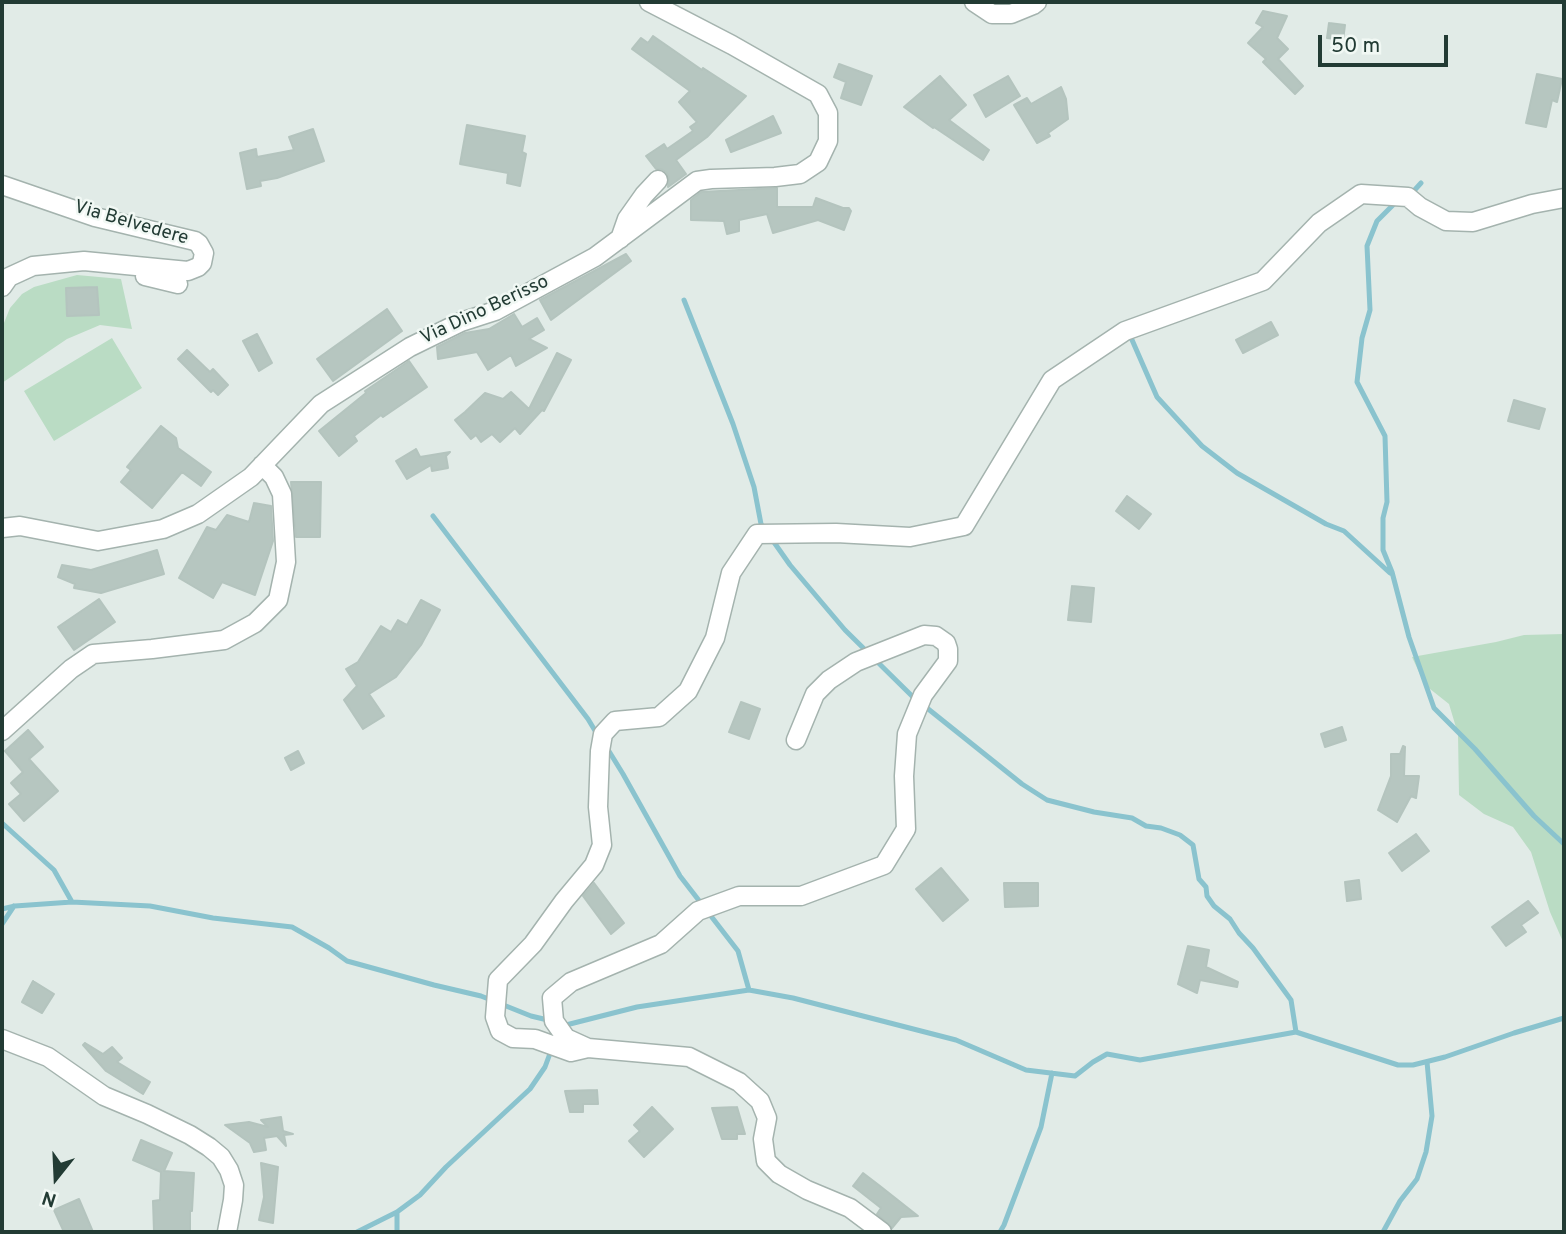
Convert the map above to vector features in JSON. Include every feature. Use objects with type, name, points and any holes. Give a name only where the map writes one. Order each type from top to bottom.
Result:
[{"type":"street","name":"Via Dino Berisso","points":[[2,528],[20,526],[98,541],[163,529],[198,514],[251,477],[321,404],[410,347],[461,322],[495,311],[595,257],[697,181],[800,174],[818,162],[828,141],[828,113],[818,94],[649,2]]},
{"type":"street","points":[[974,2],[992,14],[1011,14],[1037,2]]},
{"type":"street","points":[[620,239],[626,219],[658,180]]},
{"type":"street","name":"Via Belvedere","points":[[2,185],[94,217],[195,241],[204,253],[202,263],[188,271],[84,261],[33,266],[4,279]]},
{"type":"street","points":[[589,1048],[571,1052],[535,1039],[513,1038],[500,1031],[495,1017],[498,980],[533,944],[594,865],[602,845],[598,807],[603,734],[615,721],[659,717],[688,691],[715,638],[731,573],[757,534],[836,533],[910,537],[964,526],[1052,380],[1125,331],[1264,281],[1319,223],[1361,194],[1408,197],[1420,208],[1446,221],[1473,222],[1532,204],[1564,198]]},
{"type":"street","points":[[84,261],[178,284]]},
{"type":"street","points":[[2,730],[71,669],[93,654],[224,640],[255,623],[278,600],[286,562],[282,494],[274,477],[262,465]]},
{"type":"street","points":[[796,740],[816,694],[829,680],[856,662],[924,635],[936,636],[946,643],[948,661],[923,695],[907,734],[904,776],[906,829],[884,865],[801,896],[739,896],[698,911],[661,944],[571,982],[552,998],[554,1021],[565,1038],[589,1048],[689,1057],[739,1082],[760,1101],[767,1118],[763,1139],[766,1161],[779,1174],[807,1190],[850,1208],[882,1232]]},
{"type":"street","points":[[2,1039],[48,1057],[104,1096],[190,1135],[221,1157],[229,1170],[233,1185],[227,1232]]},
{"type":"green space","points":[[77,275],[121,279],[132,329],[100,325],[67,339],[2,383],[2,328],[10,308],[22,294],[34,287]]},
{"type":"green space","points":[[112,338],[142,388],[54,441],[24,391]]},
{"type":"green space","points":[[1564,634],[1564,944],[1550,912],[1531,852],[1513,827],[1484,814],[1459,795],[1458,734],[1449,704],[1425,685],[1412,657],[1524,635]]},
{"type":"building","points":[[1263,11],[1287,16],[1277,38],[1288,49],[1278,59],[1303,86],[1295,94],[1263,62],[1266,59],[1248,43],[1263,27],[1256,23]]},
{"type":"building","points":[[1329,23],[1345,25],[1343,40],[1327,38]]},
{"type":"building","points":[[653,36],[746,96],[707,137],[676,160],[686,174],[668,187],[669,177],[666,172],[656,169],[646,156],[664,144],[667,149],[693,131],[690,127],[697,122],[679,102],[690,91],[632,49],[641,38],[648,43]]},
{"type":"building","points":[[839,64],[872,76],[861,105],[841,98],[846,82],[834,77]]},
{"type":"building","points":[[1537,74],[1562,79],[1557,102],[1552,100],[1546,127],[1526,123]]},
{"type":"building","points":[[940,76],[966,105],[949,120],[989,150],[983,160],[904,107]]},
{"type":"building","points":[[1008,76],[1020,96],[986,117],[974,95]]},
{"type":"building","points":[[1061,87],[1066,99],[1068,119],[1048,133],[1050,136],[1037,143],[1014,105],[1027,98],[1031,104]]},
{"type":"building","points":[[773,116],[781,133],[731,152],[726,140]]},
{"type":"building","points":[[467,125],[525,136],[522,152],[526,154],[520,186],[507,183],[508,173],[460,164]]},
{"type":"building","points":[[313,129],[324,161],[277,178],[260,181],[261,186],[247,189],[240,153],[256,149],[257,157],[294,150],[289,137]]},
{"type":"building","points":[[777,188],[777,207],[813,207],[816,198],[849,208],[851,211],[844,230],[818,220],[773,233],[767,214],[739,220],[739,231],[727,234],[724,221],[691,220],[691,200],[701,192]]},
{"type":"building","points":[[626,254],[631,261],[551,320],[540,300]]},
{"type":"building","points":[[97,287],[99,315],[67,316],[66,288]]},
{"type":"building","points":[[387,309],[402,331],[333,381],[317,359]]},
{"type":"building","points":[[514,314],[522,327],[537,318],[544,330],[529,339],[547,348],[516,366],[511,355],[488,370],[477,352],[438,359],[437,347],[465,333],[489,329]]},
{"type":"building","points":[[1271,322],[1278,335],[1243,353],[1236,340]]},
{"type":"building","points":[[257,334],[272,363],[259,371],[243,341]]},
{"type":"building","points":[[187,350],[210,372],[213,369],[228,385],[218,395],[213,390],[211,392],[178,359]]},
{"type":"building","points":[[557,353],[571,360],[544,411],[542,410],[520,434],[515,428],[500,442],[492,434],[481,442],[476,435],[471,439],[455,420],[485,393],[503,399],[511,392],[529,409]]},
{"type":"building","points":[[409,361],[427,387],[383,417],[381,415],[354,436],[357,441],[339,456],[319,431],[366,393],[365,391]]},
{"type":"building","points":[[1514,400],[1545,409],[1539,429],[1508,421]]},
{"type":"building","points":[[161,426],[176,438],[178,448],[211,472],[201,486],[182,472],[152,508],[121,482],[131,470],[127,467]]},
{"type":"building","points":[[416,449],[420,457],[450,452],[446,456],[448,468],[432,471],[431,465],[407,479],[396,461]]},
{"type":"building","points":[[291,482],[321,482],[320,537],[296,537]]},
{"type":"building","points":[[1127,496],[1151,514],[1139,529],[1116,511]]},
{"type":"building","points":[[254,503],[271,506],[273,541],[255,595],[222,582],[213,598],[179,578],[207,527],[216,530],[227,515],[249,522]]},
{"type":"building","points":[[157,550],[164,574],[101,593],[74,588],[75,584],[58,577],[62,565],[91,570]]},
{"type":"building","points":[[1072,586],[1094,588],[1091,622],[1068,620]]},
{"type":"building","points":[[99,599],[115,622],[74,650],[58,627]]},
{"type":"building","points":[[421,600],[440,610],[421,645],[396,677],[369,694],[384,716],[363,729],[344,700],[357,686],[346,669],[358,662],[381,626],[391,632],[398,620],[407,625]]},
{"type":"building","points":[[741,702],[760,709],[749,739],[729,732]]},
{"type":"building","points":[[1342,727],[1346,740],[1325,747],[1321,734]]},
{"type":"building","points":[[28,730],[43,747],[29,759],[58,791],[24,821],[9,804],[21,794],[11,783],[23,772],[5,751]]},
{"type":"building","points":[[1403,746],[1404,776],[1419,776],[1416,798],[1411,796],[1397,822],[1378,810],[1391,776],[1391,754],[1400,754]]},
{"type":"building","points":[[298,751],[304,763],[291,770],[285,758]]},
{"type":"building","points":[[1416,834],[1429,851],[1402,871],[1389,853]]},
{"type":"building","points":[[941,868],[968,900],[943,921],[916,889]]},
{"type":"building","points":[[1359,880],[1361,899],[1347,901],[1345,882]]},
{"type":"building","points":[[594,883],[624,923],[611,934],[583,896]]},
{"type":"building","points":[[1004,883],[1038,883],[1038,906],[1005,907]]},
{"type":"building","points":[[1528,901],[1538,913],[1521,925],[1526,932],[1506,946],[1492,927]]},
{"type":"building","points":[[1188,946],[1209,950],[1206,967],[1238,982],[1237,987],[1200,980],[1197,993],[1178,984]]},
{"type":"building","points":[[33,981],[54,994],[42,1013],[22,1002]]},
{"type":"building","points":[[85,1043],[103,1054],[112,1047],[122,1058],[117,1062],[150,1082],[143,1094],[106,1071],[83,1045]]},
{"type":"building","points":[[597,1090],[598,1104],[583,1104],[583,1112],[570,1112],[565,1091]]},
{"type":"building","points":[[652,1107],[673,1129],[644,1157],[629,1141],[640,1131],[634,1125]]},
{"type":"building","points":[[737,1107],[745,1134],[737,1134],[737,1139],[722,1139],[712,1108]]},
{"type":"building","points":[[281,1117],[283,1131],[293,1134],[284,1135],[286,1146],[277,1136],[264,1138],[266,1150],[254,1152],[250,1143],[225,1125],[249,1122],[268,1127],[261,1120]]},
{"type":"building","points":[[141,1140],[172,1153],[164,1171],[194,1173],[190,1232],[154,1232],[153,1201],[160,1200],[161,1172],[133,1160]]},
{"type":"building","points":[[261,1163],[278,1167],[273,1223],[259,1220],[264,1197]]},
{"type":"building","points":[[863,1173],[918,1216],[901,1217],[892,1228],[877,1214],[881,1208],[853,1186]]},
{"type":"building","points":[[79,1199],[93,1232],[64,1232],[54,1210]]},
{"type":"waterway","points":[[1411,194],[1421,183]]},
{"type":"waterway","points":[[1396,202],[1377,221],[1367,246],[1370,310],[1362,338],[1357,382],[1385,436],[1387,502],[1383,518],[1383,550],[1434,708],[1475,749],[1534,816],[1564,844]]},
{"type":"waterway","points":[[684,300],[733,424],[754,487],[761,524],[766,530]]},
{"type":"waterway","points":[[1129,333],[1157,397],[1202,446],[1237,473],[1326,524],[1344,531],[1390,573]]},
{"type":"waterway","points":[[433,516],[597,734]]},
{"type":"waterway","points":[[771,538],[790,565],[845,630],[912,696],[1022,784],[1047,800],[1132,818],[1146,826],[1180,835],[1193,845],[1199,879],[1206,887],[1207,896],[1214,906],[1230,919],[1291,1000],[1296,1032]]},
{"type":"waterway","points":[[607,748],[680,876],[738,951],[749,990]]},
{"type":"waterway","points":[[2,823],[54,870],[72,902]]},
{"type":"waterway","points":[[2,909],[72,902],[150,906],[213,918],[292,927],[347,961],[481,996],[531,1016],[552,1021]]},
{"type":"waterway","points":[[2,924],[14,906]]},
{"type":"waterway","points":[[561,1024],[637,1007],[749,990],[793,998],[956,1040],[1026,1070],[1075,1076],[1107,1054],[1140,1060],[1296,1032],[1398,1065],[1413,1065],[1564,1018]]},
{"type":"waterway","points":[[357,1232],[397,1212],[420,1195],[446,1167],[530,1089],[545,1067],[552,1048]]},
{"type":"waterway","points":[[1383,1232],[1400,1201],[1417,1179],[1426,1152],[1432,1116],[1427,1062]]},
{"type":"waterway","points":[[1000,1232],[1041,1127],[1052,1073]]},
{"type":"waterway","points":[[397,1212],[397,1232]]}]
